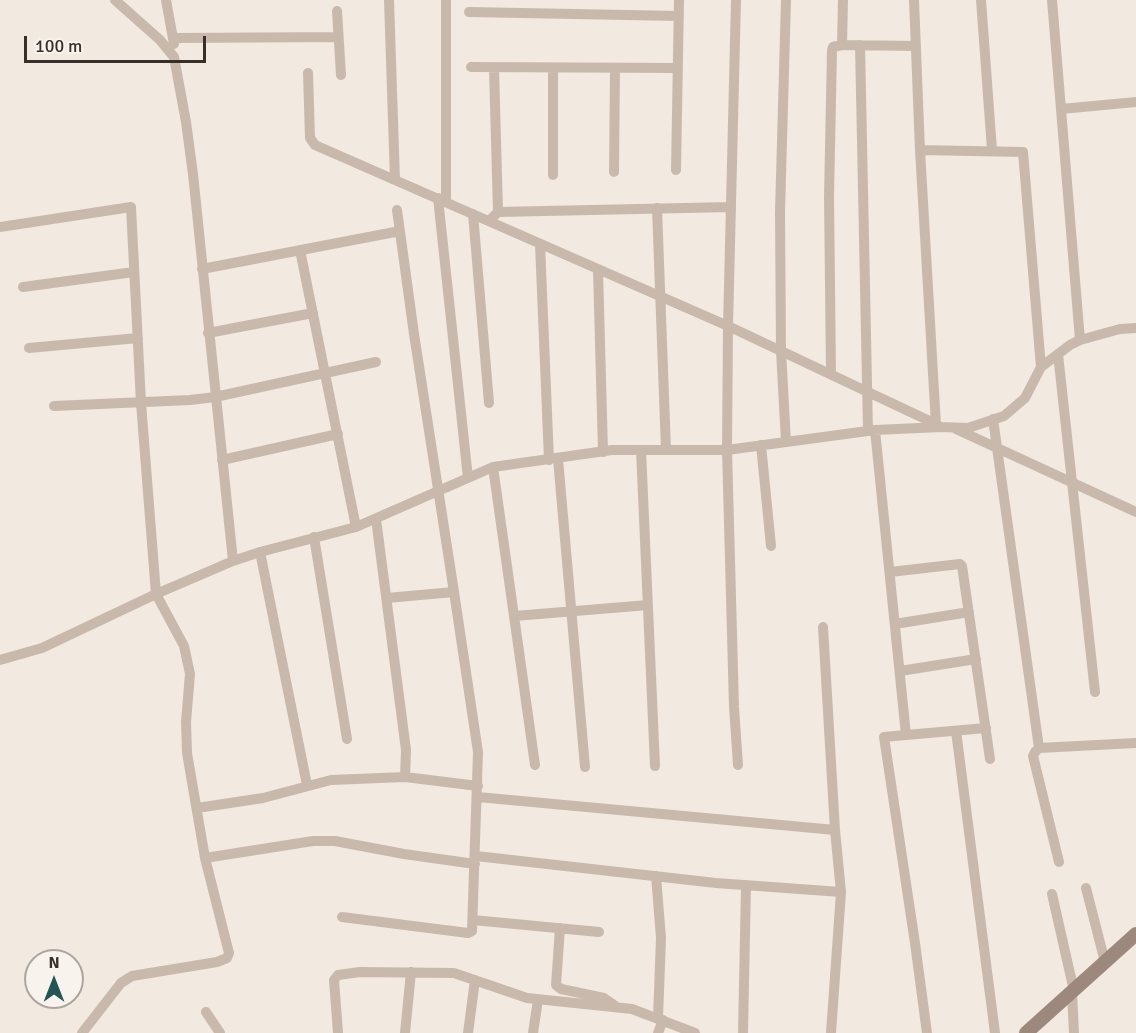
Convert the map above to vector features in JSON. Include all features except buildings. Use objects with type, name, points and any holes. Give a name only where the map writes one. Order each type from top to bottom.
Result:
[{"type":"street","points":[[115,0],[160,40],[174,57]]},
{"type":"street","points":[[166,0],[174,38],[174,57],[190,153],[233,561]]},
{"type":"street","points":[[389,0],[395,180]]},
{"type":"street","points":[[446,0],[442,200],[468,477]]},
{"type":"street","points":[[676,170],[679,0]]},
{"type":"street","points":[[736,0],[730,207],[727,450],[733,695],[738,765]]},
{"type":"street","points":[[786,0],[780,212],[781,351],[786,442]]},
{"type":"street","points":[[842,45],[843,0]]},
{"type":"street","points":[[914,0],[920,150],[943,426]]},
{"type":"street","points":[[981,0],[992,150]]},
{"type":"street","points":[[1052,0],[1080,340]]},
{"type":"street","points":[[337,11],[341,75]]},
{"type":"street","points":[[469,12],[679,16]]},
{"type":"street","points":[[174,38],[338,37]]},
{"type":"street","points":[[831,374],[829,197],[832,50],[833,47],[842,45],[916,46]]},
{"type":"street","points":[[860,45],[868,391],[890,572],[906,735]]},
{"type":"street","points":[[471,67],[678,68]]},
{"type":"street","points":[[494,68],[498,212]]},
{"type":"street","points":[[553,68],[553,175]]},
{"type":"street","points":[[614,172],[615,68]]},
{"type":"street","points":[[308,73],[310,138],[315,145],[728,326],[943,426],[998,448],[1136,512]]},
{"type":"street","points":[[1061,109],[1136,102]]},
{"type":"street","points":[[920,150],[1023,152],[1041,367]]},
{"type":"street","points":[[0,226],[130,207],[141,403],[156,594],[184,646],[190,674],[186,722],[188,753],[205,858],[229,954],[227,958],[217,962],[132,976],[121,983],[82,1033]]},
{"type":"street","points":[[489,221],[498,212],[730,207]]},
{"type":"street","points":[[657,208],[666,450]]},
{"type":"street","points":[[342,917],[468,933],[472,931],[473,920],[478,752],[397,210]]},
{"type":"street","points":[[473,214],[489,403]]},
{"type":"street","points":[[202,269],[400,231]]},
{"type":"street","points":[[540,244],[554,460],[572,612],[585,767]]},
{"type":"street","points":[[300,250],[356,527]]},
{"type":"street","points":[[598,270],[603,452]]},
{"type":"street","points":[[23,287],[134,272]]},
{"type":"street","points":[[208,333],[313,313]]},
{"type":"street","points":[[0,660],[42,648],[156,594],[233,561],[356,527],[493,467],[603,452],[727,450],[872,431],[943,426],[968,428],[1004,416],[1025,398],[1041,367],[1080,340],[1119,329],[1136,327]]},
{"type":"street","points":[[29,348],[138,338]]},
{"type":"street","points":[[1058,354],[1095,692]]},
{"type":"street","points":[[54,406],[190,400],[376,362]]},
{"type":"street","points":[[993,419],[1039,748],[1033,756],[1059,862]]},
{"type":"street","points":[[222,460],[338,434]]},
{"type":"street","points":[[761,446],[771,546]]},
{"type":"street","points":[[641,450],[655,766]]},
{"type":"street","points":[[493,467],[535,765]]},
{"type":"street","points":[[376,519],[406,750],[405,777]]},
{"type":"street","points":[[314,537],[347,739]]},
{"type":"street","points":[[260,552],[307,785]]},
{"type":"street","points":[[890,572],[960,564],[962,566],[990,759]]},
{"type":"street","points":[[387,598],[454,592]]},
{"type":"street","points":[[515,616],[648,605]]},
{"type":"street","points":[[895,624],[969,612]]},
{"type":"street","points":[[823,627],[841,892],[831,1033]]},
{"type":"street","points":[[900,671],[976,659]]},
{"type":"street","points":[[927,1033],[884,736],[986,728]]},
{"type":"street","points":[[956,731],[995,1033]]},
{"type":"street","points":[[1039,748],[1136,743]]},
{"type":"street","points":[[197,808],[263,798],[331,780],[405,777],[478,791],[835,830]]},
{"type":"street","points":[[205,858],[313,841],[335,841],[404,854],[841,892]]},
{"type":"street","points":[[656,876],[661,938],[658,1033]]},
{"type":"street","points":[[742,1033],[746,885]]},
{"type":"street","points":[[1086,888],[1106,962]]},
{"type":"street","points":[[1052,894],[1073,992],[1074,1033]]},
{"type":"street","points":[[473,920],[598,932]]},
{"type":"street","points":[[560,928],[556,985],[561,989],[604,998],[618,1008]]},
{"type":"street","points":[[1026,1033],[1136,934]]},
{"type":"street","points":[[338,1033],[334,980],[338,975],[360,972],[411,972],[454,973],[527,998],[632,1010],[695,1033]]},
{"type":"street","points":[[405,1033],[411,972]]},
{"type":"street","points":[[468,1033],[475,980]]},
{"type":"street","points":[[533,1033],[538,1000]]},
{"type":"street","points":[[206,1012],[220,1033]]}]
